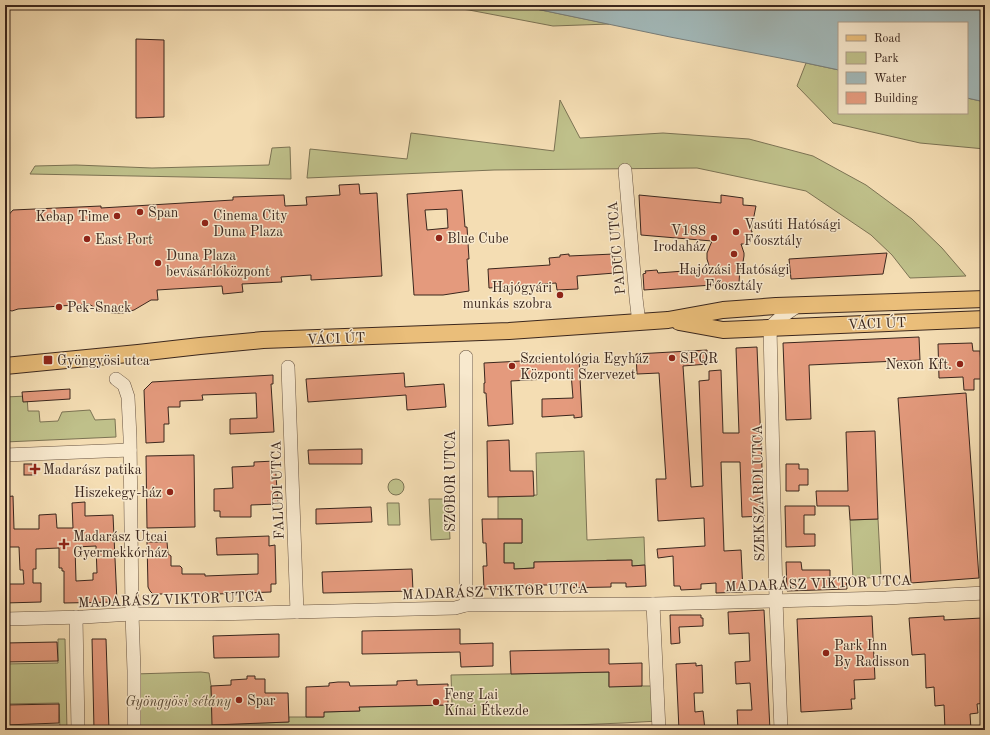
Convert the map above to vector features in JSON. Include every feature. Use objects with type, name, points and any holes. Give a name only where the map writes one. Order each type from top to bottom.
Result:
[{"type":"main road","name":"VÁCI ÚT","points":[[5,366],[263,340],[509,331],[668,320],[723,310],[776,306],[985,300]]},
{"type":"main road","name":"VÁCI ÚT","points":[[668,320],[723,330],[984,319]]},
{"type":"street","name":"PADUC UTCA","points":[[625,170],[639,322]]},
{"type":"street","points":[[770,327],[799,305]]},
{"type":"street","name":"SZEKSZÁRDI UTCA","points":[[770,327],[776,600],[781,730]]},
{"type":"street","name":"SZOBOR UTCA","points":[[466,356],[466,605]]},
{"type":"street","name":"FALUDI UTCA","points":[[288,367],[297,612]]},
{"type":"street","points":[[116,379],[124,385],[128,397],[134,730]]},
{"type":"street","points":[[5,455],[130,450]]},
{"type":"street","name":"MADARÁSZ VIKTOR UTCA","points":[[5,619],[132,614],[212,614],[455,608],[466,605],[653,604],[886,598],[985,593]]},
{"type":"street","points":[[653,604],[658,730]]},
{"type":"street","points":[[76,617],[78,730]]},
{"type":"green space","points":[[430,5],[517,5],[609,24],[553,26],[469,10]]},
{"type":"green space","points":[[806,63],[838,70],[838,114],[968,114],[968,98],[985,102],[985,149],[920,143],[833,123],[797,86]]},
{"type":"green space","points":[[560,100],[580,138],[663,133],[749,139],[813,156],[866,185],[912,219],[942,248],[966,276],[910,278],[892,255],[871,235],[806,191],[697,168],[494,170],[307,178],[310,149],[407,159],[411,133],[554,151]]},
{"type":"green space","points":[[290,147],[291,179],[30,174],[35,166],[76,165],[152,168],[269,165],[272,148]]},
{"type":"green space","points":[[27,396],[28,411],[39,411],[40,422],[58,421],[62,412],[90,410],[95,420],[115,419],[116,437],[5,442],[5,397]]},
{"type":"green space","points":[[584,451],[587,540],[644,537],[645,565],[632,566],[631,560],[607,560],[594,567],[594,561],[534,562],[534,568],[514,569],[514,563],[504,563],[504,543],[522,543],[522,519],[498,519],[498,497],[537,495],[536,453]]},
{"type":"green space","points":[[396,479],[402,481],[404,487],[402,493],[396,495],[390,493],[388,487],[390,481]]},
{"type":"green space","points":[[429,499],[448,499],[450,539],[431,540]]},
{"type":"green space","points":[[387,503],[399,503],[400,525],[388,525]]},
{"type":"green space","points":[[878,519],[881,577],[853,579],[850,520]]},
{"type":"green space","points":[[58,639],[65,639],[67,730],[60,730],[59,703],[5,704],[5,664],[58,663]]},
{"type":"green space","name":"Gyöngyösi sétány","points":[[609,672],[609,686],[656,686],[658,721],[446,730],[134,730],[134,674],[209,673],[213,725],[288,722],[289,717],[323,717],[324,712],[359,711],[359,707],[452,705],[451,675]]},
{"type":"water","points":[[517,5],[985,5],[985,102],[968,98],[968,22],[838,22],[838,70]]},
{"type":"building","points":[[136,39],[164,40],[164,117],[136,118]]},
{"type":"building","name":"Duna Plaza bevásárlóközpont","points":[[359,184],[360,194],[377,193],[382,276],[311,280],[311,275],[281,277],[282,282],[242,284],[243,292],[223,294],[222,286],[157,290],[158,300],[151,300],[134,310],[123,313],[104,312],[89,304],[18,309],[12,311],[5,308],[5,295],[8,292],[5,219],[13,210],[101,206],[101,208],[233,200],[233,197],[284,195],[285,206],[307,205],[306,197],[340,195],[339,185]]},
{"type":"building","name":"Blue Cube","points":[[462,190],[465,227],[467,227],[469,291],[443,295],[414,295],[407,194]],"holes":[[[447,209],[448,228],[427,230],[425,210]]]},
{"type":"building","name":"V188 Irodaház","points":[[639,195],[721,203],[721,195],[743,198],[743,205],[756,206],[750,244],[741,244],[744,256],[740,267],[739,283],[644,290],[643,274],[646,273],[645,271],[657,270],[658,273],[710,269],[707,253],[712,241],[641,235]]},
{"type":"building","points":[[887,253],[883,274],[791,279],[789,259]]},
{"type":"building","points":[[569,254],[569,256],[614,254],[615,273],[577,276],[578,289],[557,290],[556,283],[489,288],[488,269],[550,265],[549,258]]},
{"type":"building","points":[[919,337],[920,360],[809,365],[811,419],[786,420],[783,343]]},
{"type":"building","name":"Nexon Kft.","points":[[972,343],[973,351],[980,351],[982,379],[974,379],[974,390],[964,390],[963,377],[939,378],[938,344]]},
{"type":"building","points":[[757,347],[764,516],[742,517],[740,462],[721,462],[724,551],[741,550],[743,592],[716,593],[716,583],[701,584],[701,589],[681,590],[680,586],[674,586],[673,556],[658,558],[657,549],[705,546],[704,518],[658,521],[656,479],[666,479],[659,373],[637,374],[636,354],[707,350],[708,364],[683,366],[691,487],[703,486],[699,381],[709,380],[709,371],[721,370],[723,433],[739,433],[736,348]]},
{"type":"building","points":[[579,358],[582,417],[574,418],[574,415],[542,417],[542,399],[573,398],[571,373],[547,374],[547,379],[511,381],[513,424],[488,426],[486,393],[484,393],[484,363]]},
{"type":"building","points":[[404,373],[405,387],[444,384],[446,407],[407,410],[406,395],[308,402],[306,379]]},
{"type":"building","points":[[273,375],[273,384],[271,384],[274,432],[230,434],[230,419],[257,418],[256,393],[202,395],[203,400],[180,401],[180,407],[168,407],[169,424],[164,424],[164,442],[146,443],[144,390],[152,382]]},
{"type":"building","points":[[70,389],[70,399],[23,402],[22,392]]},
{"type":"building","points":[[966,393],[979,578],[911,583],[898,398]]},
{"type":"building","points":[[875,431],[878,519],[850,520],[849,506],[817,506],[816,491],[848,491],[846,432]]},
{"type":"building","points":[[509,440],[510,471],[533,471],[534,496],[488,497],[487,441]]},
{"type":"building","points":[[362,449],[362,464],[309,464],[308,450]]},
{"type":"building","name":"Hiszekegy-ház","points":[[194,455],[195,527],[147,528],[146,456]]},
{"type":"building","points":[[275,461],[278,504],[251,505],[251,517],[220,517],[220,511],[214,511],[214,489],[233,488],[232,467],[254,466],[254,462]]},
{"type":"building","points":[[24,464],[35,464],[35,475],[24,475]]},
{"type":"building","points":[[786,464],[799,464],[799,469],[808,469],[808,485],[799,485],[799,491],[786,491]]},
{"type":"building","points":[[13,496],[14,529],[39,529],[39,515],[56,514],[57,528],[73,528],[72,503],[85,502],[85,516],[113,515],[117,602],[64,603],[64,571],[62,571],[62,568],[59,568],[59,548],[36,549],[36,569],[33,569],[33,583],[41,583],[41,602],[5,603],[5,584],[24,584],[23,570],[20,570],[19,547],[5,547],[5,497]],"holes":[[[96,546],[97,573],[93,573],[93,580],[76,581],[75,547]]]},
{"type":"building","points":[[785,506],[815,506],[815,515],[804,515],[804,534],[815,534],[815,546],[786,547]]},
{"type":"building","points":[[371,507],[372,522],[316,524],[316,509]]},
{"type":"building","points":[[482,519],[522,519],[522,543],[504,543],[504,563],[514,563],[514,569],[534,568],[534,562],[632,560],[632,566],[645,565],[646,586],[626,587],[626,583],[611,583],[611,587],[556,588],[556,585],[540,585],[540,588],[519,589],[519,585],[504,586],[505,589],[484,589],[483,566],[487,566],[486,543],[483,543]]},
{"type":"building","points":[[269,536],[269,546],[275,545],[276,584],[271,584],[271,592],[153,594],[148,587],[147,542],[167,542],[168,554],[171,556],[171,566],[180,566],[182,568],[182,574],[205,574],[205,576],[258,574],[258,554],[217,555],[216,538]]},
{"type":"building","points":[[786,562],[801,562],[802,570],[830,570],[830,578],[846,578],[847,589],[787,591]]},
{"type":"building","points":[[412,569],[413,591],[323,593],[322,572]]},
{"type":"building","points":[[764,610],[770,730],[738,730],[737,710],[752,710],[750,683],[736,684],[735,662],[750,661],[749,633],[729,634],[728,612]]},
{"type":"building","points":[[670,615],[701,615],[701,618],[703,618],[703,626],[679,627],[680,643],[671,644]]},
{"type":"building","points":[[872,616],[875,679],[854,680],[855,699],[851,699],[852,709],[801,712],[797,619]]},
{"type":"building","points":[[944,616],[944,620],[982,618],[985,703],[977,704],[978,713],[970,714],[971,730],[945,730],[944,705],[935,706],[934,687],[926,688],[925,654],[912,655],[909,618]]},
{"type":"building","points":[[460,629],[460,644],[493,643],[493,666],[461,667],[460,652],[362,654],[362,631]]},
{"type":"building","points":[[279,634],[279,657],[214,658],[213,636]]},
{"type":"building","points":[[92,639],[106,639],[109,730],[94,730]]},
{"type":"building","points":[[57,642],[58,661],[5,662],[5,643]]},
{"type":"building","points":[[609,649],[609,664],[642,663],[642,686],[609,687],[609,672],[511,674],[510,651]]},
{"type":"building","points":[[696,663],[696,666],[702,665],[703,693],[694,693],[695,712],[703,711],[705,730],[679,730],[676,664]]},
{"type":"building","name":"Spar","points":[[247,676],[255,676],[255,679],[265,679],[265,693],[288,693],[289,722],[212,725],[211,686],[231,685],[231,680],[247,679]]},
{"type":"building","points":[[417,680],[417,685],[448,684],[448,705],[359,707],[360,711],[324,712],[324,717],[306,717],[306,687],[329,686],[329,683],[338,682],[349,682],[350,686],[397,685],[397,681]]},
{"type":"building","points":[[59,704],[59,723],[5,725],[5,705]]},
{"type":"place","name":"Span","points":[[140,212]]},
{"type":"place","name":"Kebap Time","points":[[117,216]]},
{"type":"place","name":"Cinema City Duna Plaza","points":[[205,223]]},
{"type":"place","name":"Vasúti Hatósági Főosztály","points":[[736,232]]},
{"type":"place","name":"Blue Cube","points":[[439,238]]},
{"type":"place","name":"V188 Irodaház","points":[[714,238]]},
{"type":"place","name":"East Port","points":[[87,239]]},
{"type":"place","name":"Hajózási Hatósági Főosztály","points":[[734,254]]},
{"type":"place","name":"Duna Plaza bevásárlóközpont","points":[[158,263]]},
{"type":"place","name":"Hajógyári munkás szobra","points":[[560,295]]},
{"type":"place","name":"Pek-Snack","points":[[59,307]]},
{"type":"place","name":"SPQR","points":[[672,358]]},
{"type":"place","name":"Gyöngyösi utca","points":[[48,360]]},
{"type":"place","name":"Nexon Kft.","points":[[960,364]]},
{"type":"place","name":"Szcientológia Egyház Központi Szervezet","points":[[512,366]]},
{"type":"place","name":"Madarász patika","points":[[35,469]]},
{"type":"place","name":"Hiszekegy-ház","points":[[170,492]]},
{"type":"place","name":"Madarász Utcai Gyermekkórház","points":[[64,544]]},
{"type":"place","name":"Park Inn By Radisson","points":[[826,653]]},
{"type":"place","name":"Spar","points":[[239,700]]},
{"type":"place","name":"Feng Lai Kínai Étkezde","points":[[436,702]]}]
